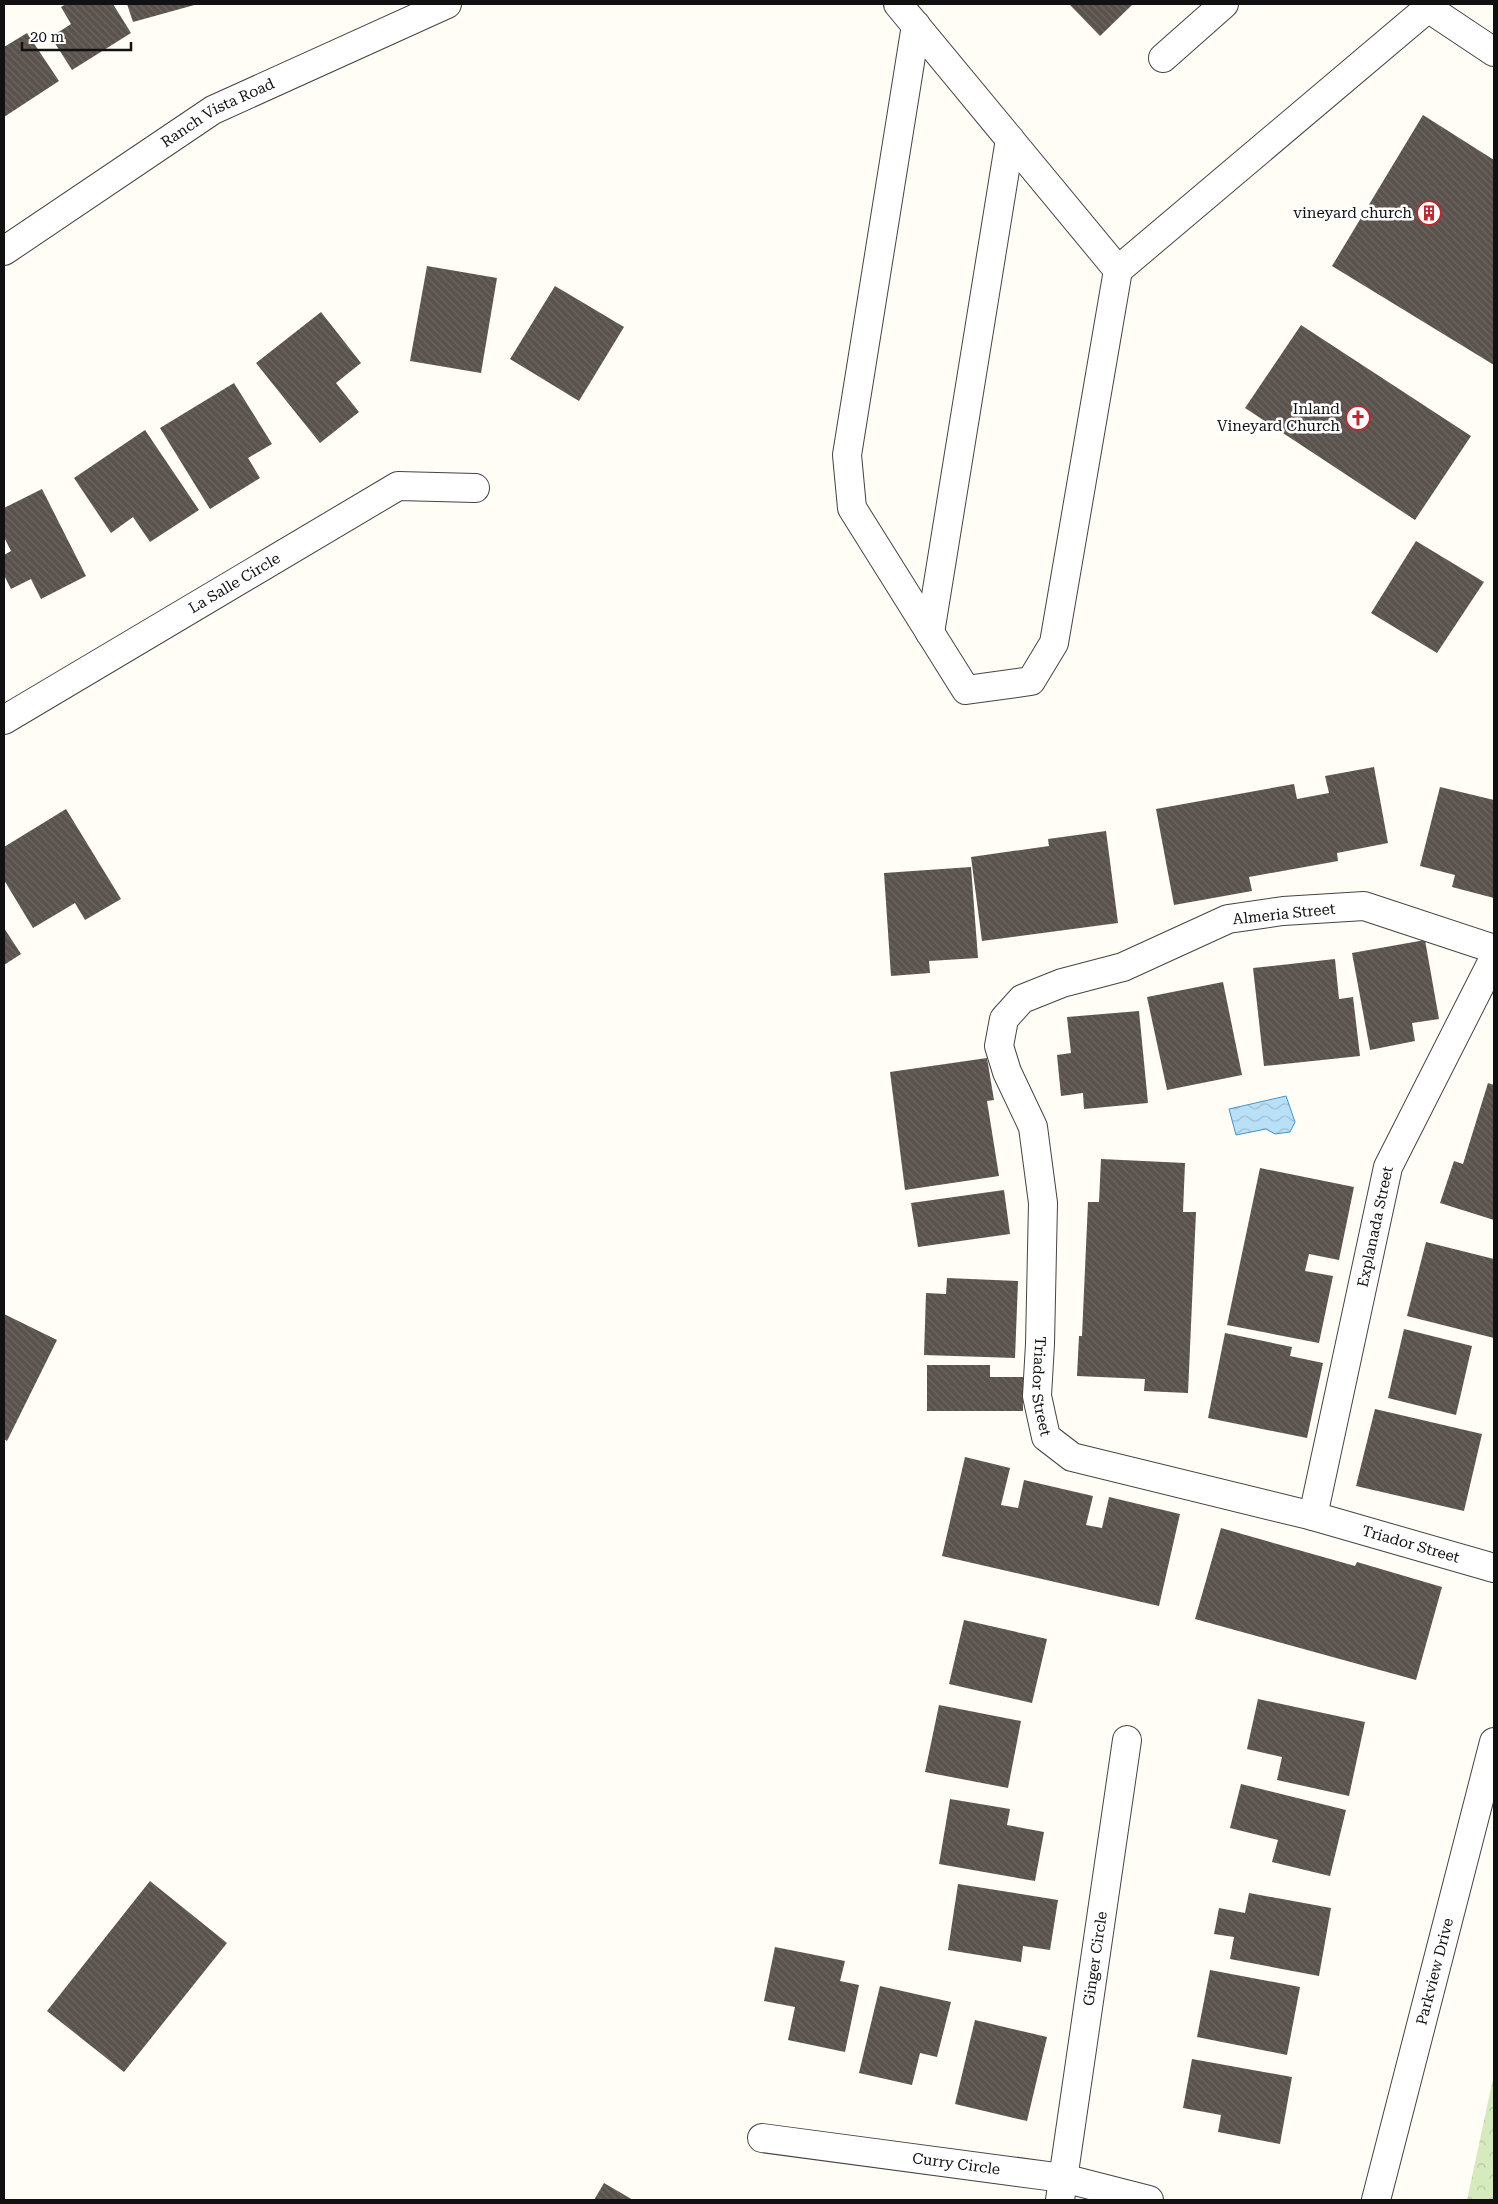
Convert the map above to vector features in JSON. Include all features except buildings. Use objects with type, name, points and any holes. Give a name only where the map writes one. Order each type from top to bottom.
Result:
[{"type":"street","name":"Ranch Vista Road","points":[[4,251],[213,110],[447,4]]},
{"type":"street","points":[[898,4],[1118,270]]},
{"type":"street","points":[[1163,58],[1224,4]]},
{"type":"street","points":[[916,26],[846,455],[852,508],[966,690],[1031,681],[1054,643],[1118,270],[1428,8],[1494,52]]},
{"type":"street","points":[[930,633],[1010,139]]},
{"type":"street","name":"La Salle Circle","points":[[4,720],[398,486],[476,488]]},
{"type":"street","name":"Almeria Street","points":[[1022,999],[1062,983],[1123,967],[1228,919],[1283,911],[1364,906],[1494,948]]},
{"type":"street","name":"Explanada Street","points":[[1313,1516],[1388,1167],[1494,958]]},
{"type":"street","name":"Triador Street","points":[[1022,999],[1004,1019],[999,1046],[1007,1072],[1033,1127],[1043,1203],[1037,1396],[1046,1437],[1072,1457],[1313,1516],[1494,1568]]},
{"type":"street","name":"Ginger Circle","points":[[1062,2189],[1127,1740]]},
{"type":"street","name":"Parkview Drive","points":[[1376,2200],[1493,1753]]},
{"type":"street","name":"Curry Circle","points":[[762,2138],[1062,2189],[1149,2200]]},
{"type":"green space","points":[[1494,2074],[1494,2200],[1467,2200]]},
{"type":"water","points":[[1286,1096],[1295,1122],[1290,1132],[1275,1134],[1266,1129],[1236,1135],[1229,1109]]},
{"type":"place","name":"vineyard church","points":[[1429,213]]},
{"type":"place","name":"Inland Vineyard Church","points":[[1358,418]]}]
